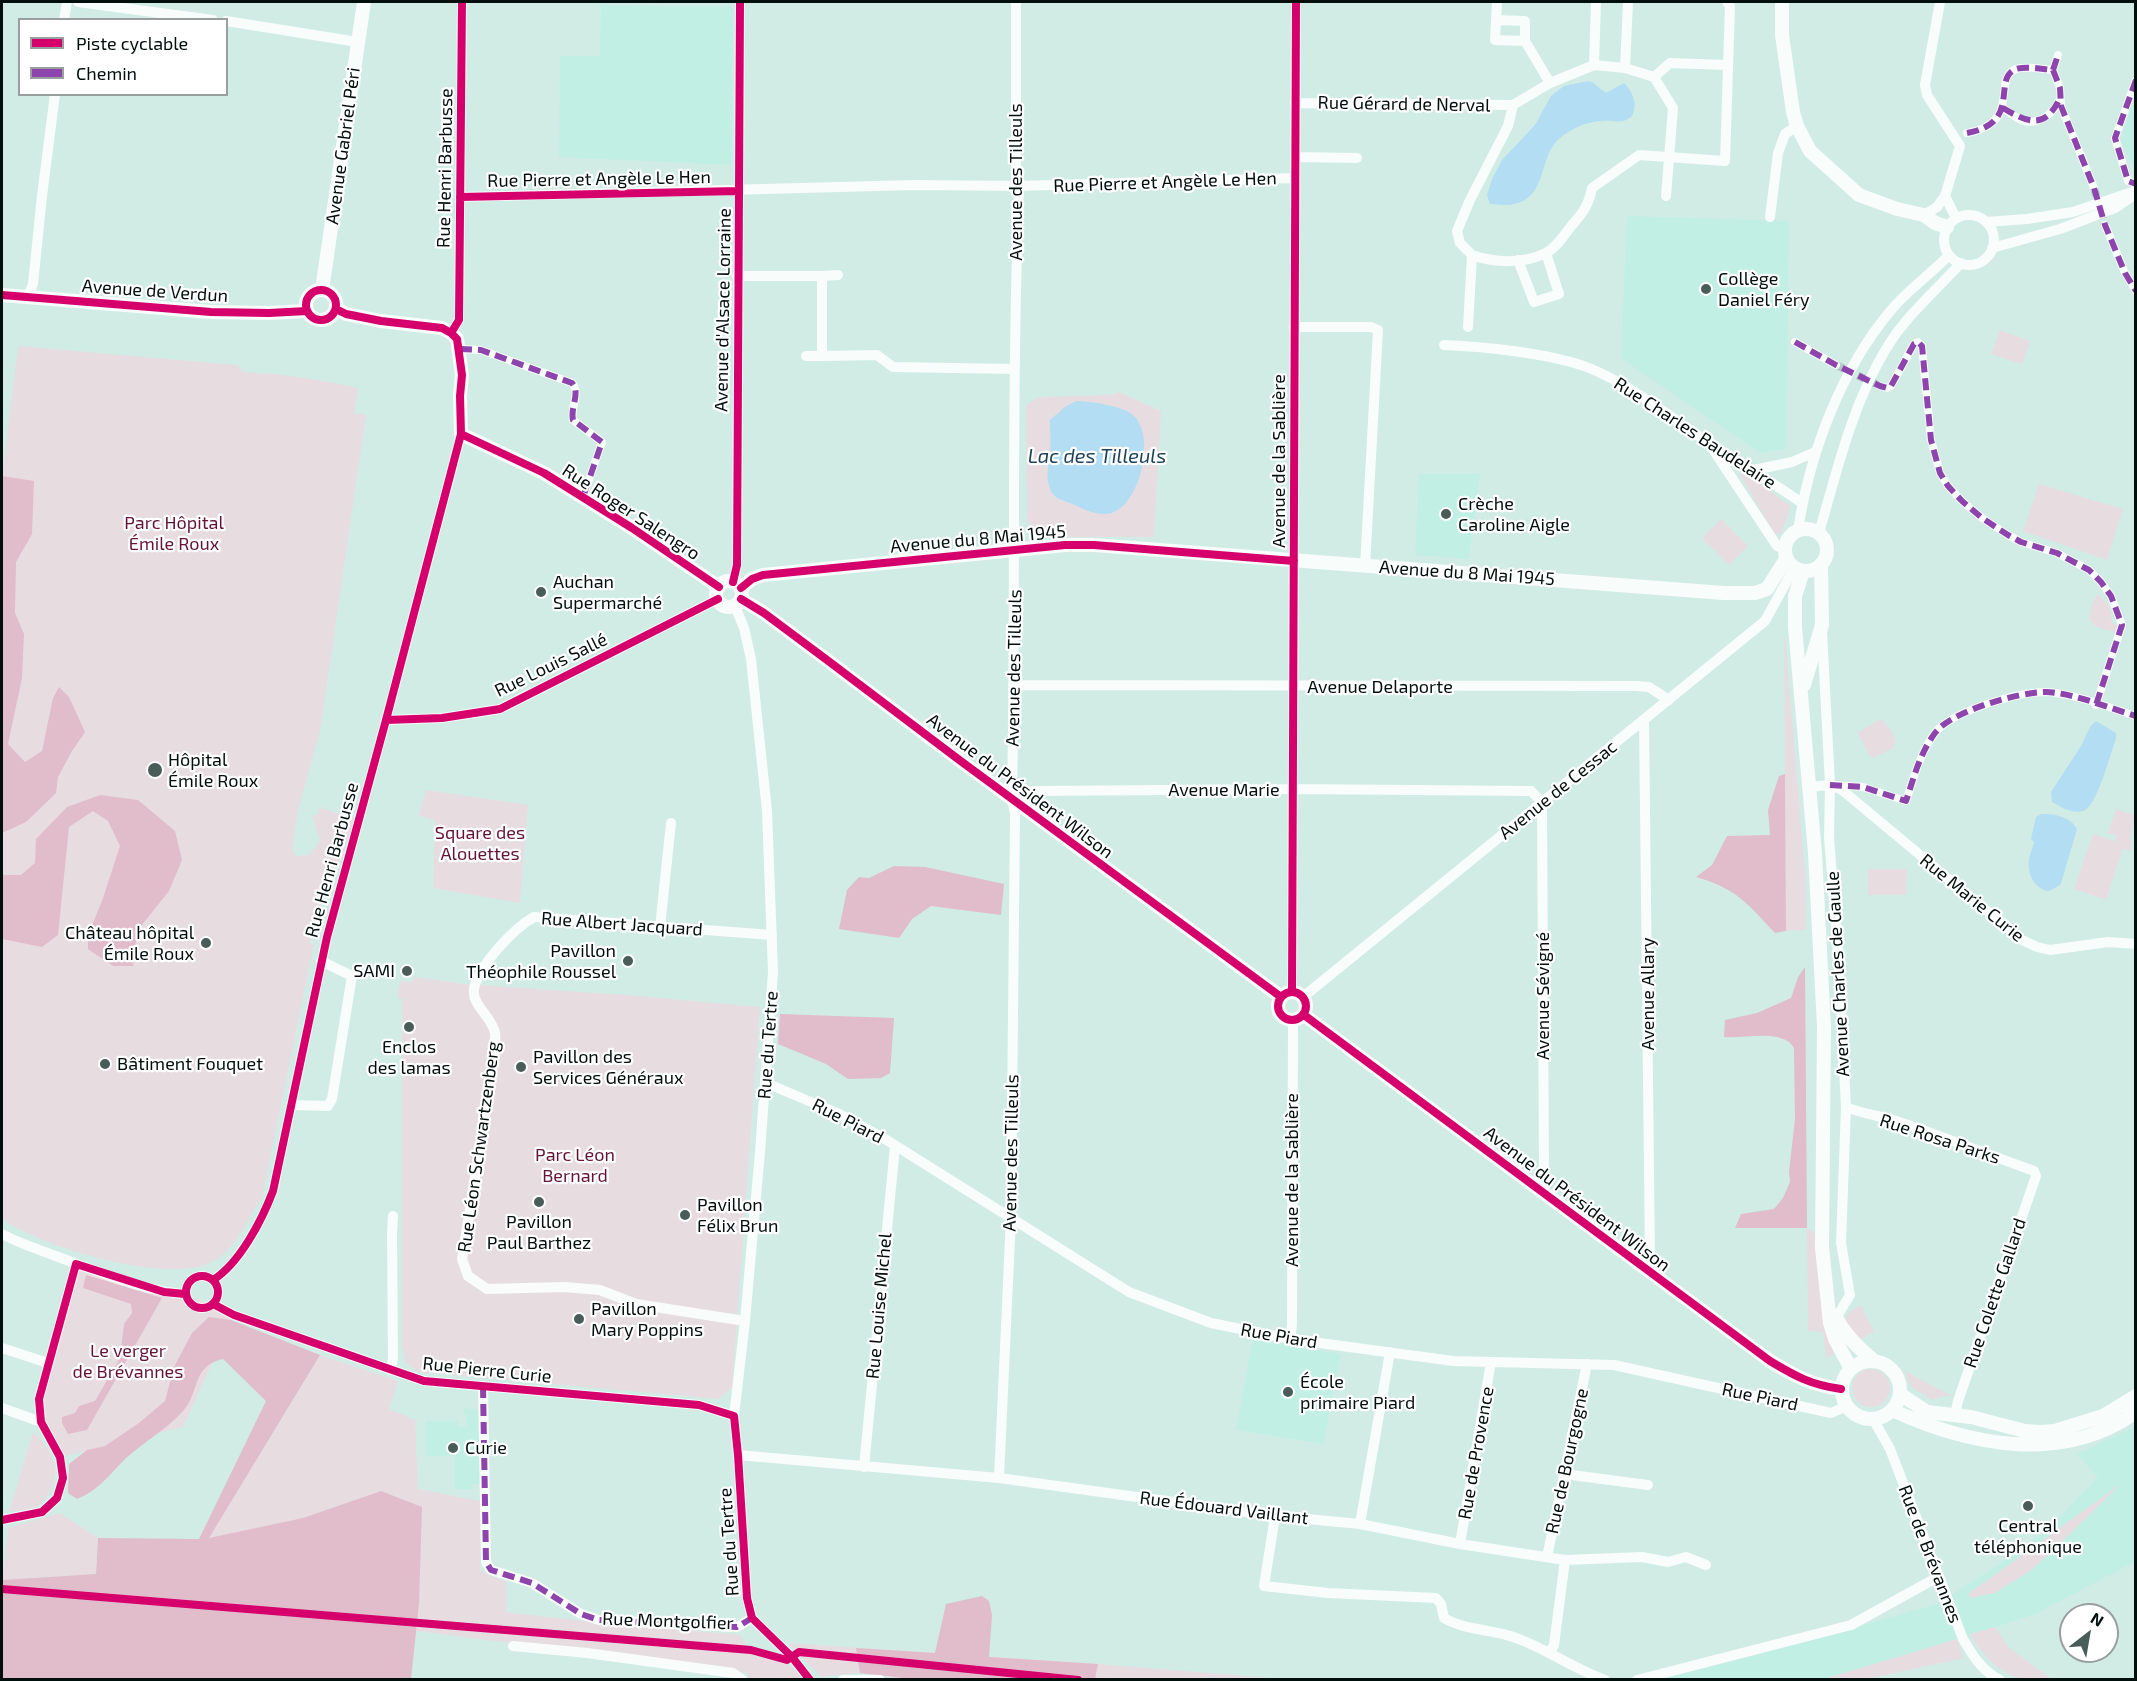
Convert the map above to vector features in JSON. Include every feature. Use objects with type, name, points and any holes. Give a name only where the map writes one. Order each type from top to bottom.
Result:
[{"type":"street","points":[[64,18],[67,2]]},
{"type":"street","points":[[78,2],[198,18]]},
{"type":"street","name":"Avenue Gabriel Péri","points":[[322,290],[364,2]]},
{"type":"street","name":"Rue Henri Barbusse","points":[[451,333],[459,320],[462,2]]},
{"type":"street","name":"Avenue d'Alsace Lorraine","points":[[737,594],[740,2]]},
{"type":"street","name":"Avenue des Tilleuls","points":[[999,1478],[1011,1217],[1015,814],[1012,798],[1015,550],[1014,369],[1018,194],[1016,2]]},
{"type":"street","name":"Avenue de la Sablière","points":[[1292,995],[1296,2]]},
{"type":"street","points":[[1594,65],[1596,2]]},
{"type":"street","points":[[1625,68],[1628,2]]},
{"type":"street","points":[[1666,196],[1670,158],[1673,108],[1654,77],[1625,68],[1594,65],[1550,83],[1513,105],[1508,126],[1470,200],[1457,231],[1460,243],[1472,255],[1486,261],[1518,260],[1546,253],[1555,246],[1583,213],[1589,204],[1592,188],[1640,155],[1670,158],[1725,161],[1730,6],[1727,2]]},
{"type":"street","points":[[1782,2],[1782,35],[1787,81],[1797,126],[1810,151],[1859,195],[1897,209],[1924,215],[1935,223],[1951,223],[1972,215],[1986,222],[2073,212],[2136,192]]},
{"type":"street","points":[[1924,215],[1937,207],[1945,196],[1960,146],[1927,95],[1925,85],[1940,2]]},
{"type":"street","points":[[1525,41],[1495,40],[1497,10],[1525,21],[1525,41],[1550,83]]},
{"type":"street","points":[[228,21],[358,42]]},
{"type":"street","points":[[2058,55],[2053,70],[2060,88],[2061,106],[2094,188]]},
{"type":"street","points":[[1654,77],[1670,63],[1728,65]]},
{"type":"street","points":[[1967,133],[1979,131],[1995,121],[2003,108],[2005,81],[2010,72],[2018,68],[2053,70]]},
{"type":"street","points":[[2136,80],[2115,138],[2128,181],[2136,184]]},
{"type":"street","points":[[28,297],[33,284],[55,96]]},
{"type":"street","points":[[2003,108],[2024,121],[2038,121],[2054,111],[2060,98]]},
{"type":"street","name":"Rue Gérard de Nerval","points":[[1295,103],[1513,105]]},
{"type":"street","points":[[1770,217],[1778,153],[1785,134],[1797,126]]},
{"type":"street","points":[[1295,157],[1357,158]]},
{"type":"street","name":"Rue Pierre et Angèle Le Hen","points":[[460,197],[1295,178]]},
{"type":"street","points":[[1992,248],[2060,229],[2115,208],[2136,192]]},
{"type":"street","points":[[1945,196],[1951,223],[1944,242],[1949,255],[1961,263],[1969,265],[1983,260],[1992,248],[1993,234],[1986,222]]},
{"type":"street","points":[[2105,225],[2125,273],[2136,291]]},
{"type":"street","points":[[1518,260],[1534,302],[1558,294],[1546,253]]},
{"type":"street","points":[[1468,327],[1472,255]]},
{"type":"street","points":[[1798,530],[1815,452],[1854,362],[1892,309],[1949,255]]},
{"type":"street","points":[[1819,533],[1863,390],[1887,348],[1905,323],[1961,263]]},
{"type":"street","points":[[737,276],[838,275]]},
{"type":"street","points":[[822,276],[822,356]]},
{"type":"street","points":[[322,290],[334,296],[336,309],[330,317],[321,320],[312,318],[307,311],[306,301],[312,292],[322,290]]},
{"type":"street","name":"Avenue de Verdun","points":[[2,295],[212,312],[307,311]]},
{"type":"street","points":[[336,309],[346,314],[381,321],[442,328],[451,333],[457,339],[460,350],[461,434]]},
{"type":"street","points":[[1294,327],[1371,327],[1378,330],[1365,566]]},
{"type":"street","points":[[1796,342],[1836,365]]},
{"type":"street","points":[[1880,386],[1887,388],[1891,386],[1914,344],[1918,342],[1922,346],[1931,440],[1940,472],[1948,486],[1982,518],[2008,536],[2057,553],[2089,570],[2111,596],[2122,625],[2096,705]]},
{"type":"street","name":"Rue Charles Baudelaire","points":[[1444,345],[1513,349],[1574,362],[1623,384],[1708,443],[1803,502]]},
{"type":"street","points":[[460,350],[481,350],[572,383],[576,391],[571,412],[573,420],[602,442],[583,497]]},
{"type":"street","points":[[806,356],[877,355],[893,367],[1014,369]]},
{"type":"street","name":"Rue Henri Barbusse","points":[[213,1280],[224,1273],[265,1214],[273,1191],[321,962],[461,434]]},
{"type":"street","name":"Rue Roger Salengro","points":[[461,434],[544,473],[583,497],[718,593],[727,606],[737,594]]},
{"type":"street","points":[[1708,443],[1777,546],[1792,562],[1810,571],[1821,564],[1825,558],[1826,545],[1819,533],[1806,528],[1798,530],[1787,538],[1792,562]]},
{"type":"street","points":[[1754,470],[1792,462],[1815,452]]},
{"type":"street","name":"Avenue du 8 Mai 1945","points":[[718,593],[725,582],[737,594],[752,579],[763,575],[1065,545],[1094,545],[1584,581],[1595,585],[1724,593],[1755,593],[1767,589],[1792,562]]},
{"type":"street","name":"Avenue Charles de Gaulle","points":[[1792,562],[1795,627],[1815,853],[1824,1027],[1822,1248],[1827,1300],[1835,1339],[1851,1369]]},
{"type":"street","name":"Avenue de Cessac","points":[[1292,995],[1542,802],[1766,621],[1792,562]]},
{"type":"street","name":"Avenue Charles de Gaulle","points":[[1821,564],[1830,785],[1829,837],[1846,1107],[1840,1243],[1850,1295],[1836,1318]]},
{"type":"street","name":"Rue Louis Sallé","points":[[386,720],[442,718],[500,709],[718,593]]},
{"type":"street","name":"Avenue du Président Wilson","points":[[737,594],[1012,798],[1292,995]]},
{"type":"street","name":"Rue du Tertre","points":[[737,594],[751,659],[767,811],[773,972],[766,1083],[745,1321],[734,1416],[747,1598],[752,1618],[792,1657],[810,1680]]},
{"type":"street","name":"Avenue Charles de Gaulle","points":[[1801,696],[1822,625]]},
{"type":"street","name":"Avenue Delaporte","points":[[1014,685],[1636,686],[1649,687],[1669,700]]},
{"type":"street","points":[[1809,787],[1830,785],[1863,787],[1906,801],[1918,763],[1936,731],[1967,710],[1996,702],[2045,692],[2074,697],[2136,716]]},
{"type":"street","name":"Avenue Allary","points":[[1644,720],[1650,1259],[1645,1267]]},
{"type":"street","name":"Rue Marie Curie","points":[[1830,785],[1842,790],[2022,940],[2050,950],[2108,942],[2136,944]]},
{"type":"street","name":"Avenue Marie","points":[[1012,798],[1034,791],[1294,789],[1530,791],[1542,802]]},
{"type":"street","name":"Avenue Sévigné","points":[[1536,1187],[1544,1174],[1542,802]]},
{"type":"street","points":[[660,927],[671,823]]},
{"type":"street","name":"Rue Albert Jacquard","points":[[473,991],[482,967],[524,922],[534,917],[772,935]]},
{"type":"street","points":[[291,1106],[328,1106],[332,1099],[352,976],[321,962]]},
{"type":"street","name":"Rue Léon Schwartzenberg","points":[[473,991],[476,1001],[489,1017],[495,1033],[484,1122],[462,1259],[468,1276],[487,1289],[564,1287],[600,1290],[636,1304],[745,1321]]},
{"type":"street","points":[[1292,995],[1306,1005],[1298,1018],[1284,1018],[1279,1010],[1292,995]]},
{"type":"street","name":"Avenue de la Sablière","points":[[1290,1339],[1298,1018]]},
{"type":"street","name":"Avenue du Président Wilson","points":[[1298,1018],[1536,1187],[1770,1361],[1802,1380],[1818,1386],[1841,1389]]},
{"type":"street","name":"Rue Piard","points":[[766,1083],[837,1113],[895,1146],[1129,1292],[1211,1323],[1290,1339],[1453,1361],[1614,1365],[1831,1413],[1847,1406]]},
{"type":"street","name":"Rue Rosa Parks","points":[[1846,1107],[1865,1115],[1896,1121],[2034,1171]]},
{"type":"street","name":"Rue Louise Michel","points":[[864,1467],[895,1146]]},
{"type":"street","name":"Rue Colette Gallard","points":[[1955,1415],[2036,1176],[2034,1171]]},
{"type":"street","points":[[390,1370],[393,1359],[393,1216]]},
{"type":"street","points":[[2,1234],[20,1243],[164,1292],[185,1294]]},
{"type":"street","points":[[2,1521],[42,1512],[57,1498],[63,1478],[60,1457],[41,1422],[39,1399],[76,1263]]},
{"type":"street","points":[[197,1276],[208,1276],[213,1280],[218,1289],[218,1295],[213,1304],[204,1308],[189,1303],[185,1294],[188,1283],[197,1276]]},
{"type":"street","name":"Avenue Charles de Gaulle","points":[[1827,1300],[1841,1329],[1873,1360]]},
{"type":"street","name":"Rue Pierre Curie","points":[[213,1304],[234,1316],[424,1382],[699,1405],[734,1416]]},
{"type":"street","points":[[2,1348],[48,1363]]},
{"type":"street","points":[[1360,1524],[1390,1352]]},
{"type":"street","points":[[1873,1360],[1885,1364],[1895,1372],[1900,1382],[1900,1394],[1892,1410],[1883,1417],[1873,1419],[1853,1414],[1847,1406],[1841,1389],[1843,1380],[1851,1369],[1860,1362],[1873,1360]]},
{"type":"street","name":"Rue de Provence","points":[[1460,1544],[1491,1362]]},
{"type":"street","name":"Rue de Bourgogne","points":[[1547,1557],[1587,1364]]},
{"type":"street","name":"Rue Montgolfier","points":[[483,1386],[486,1562],[491,1570],[532,1583],[581,1614],[599,1620],[737,1627],[752,1618]]},
{"type":"street","points":[[1900,1394],[1927,1412],[1986,1420],[2025,1431],[2055,1431],[2103,1416],[2136,1396]]},
{"type":"street","points":[[2,1408],[41,1422]]},
{"type":"street","points":[[1892,1410],[1915,1421],[1959,1434],[1995,1442],[2030,1446],[2079,1439],[2115,1425],[2136,1412]]},
{"type":"street","name":"Rue de Brévannes","points":[[1873,1419],[1890,1449],[1963,1639],[1983,1669],[2000,1680]]},
{"type":"street","name":"Rue Édouard Vaillant","points":[[738,1455],[999,1478],[1275,1516],[1360,1524],[1460,1544],[1565,1560],[1642,1557],[1668,1562],[1686,1557],[1706,1565]]},
{"type":"street","points":[[1564,1474],[1647,1485]]},
{"type":"street","points":[[1275,1516],[1264,1586],[1328,1593],[1436,1598],[1441,1604],[1444,1618],[1454,1624],[1514,1637],[1550,1652],[1605,1680]]},
{"type":"street","name":"Rue de Bourgogne","points":[[1550,1652],[1554,1645],[1565,1560]]},
{"type":"street","points":[[1637,1680],[1851,1625],[1938,1576]]},
{"type":"street","points":[[513,1646],[587,1653],[732,1673],[743,1680]]},
{"type":"street","points":[[843,1680],[880,1680]]},
{"type":"shaded area","points":[[601,5],[733,7],[732,165],[559,157],[560,56],[600,56]]},
{"type":"shaded area","points":[[2135,105],[2135,170],[2121,142],[2130,108]]},
{"type":"shaded area","name":"Collège Daniel Féry","points":[[1627,216],[1789,221],[1786,449],[1760,453],[1621,358]]},
{"type":"shaded area","name":"Crèche Caroline Aigle","points":[[1419,474],[1480,474],[1469,559],[1415,555]]},
{"type":"shaded area","points":[[2,476],[34,481],[32,534],[16,562],[15,613],[24,634],[22,678],[8,744],[25,762],[42,751],[53,698],[59,687],[69,697],[85,732],[58,777],[56,793],[26,822],[2,833]]},
{"type":"shaded area","points":[[1785,774],[1786,931],[1775,933],[1757,913],[1732,892],[1696,877],[1712,865],[1727,836],[1770,835],[1768,810],[1779,776]]},
{"type":"shaded area","points":[[100,795],[138,800],[175,831],[182,860],[169,891],[137,931],[133,966],[113,966],[88,949],[88,935],[120,846],[108,821],[93,811],[69,827],[58,935],[42,947],[2,939],[2,875],[21,875],[35,863],[36,839],[67,807]]},
{"type":"shaded area","points":[[894,866],[925,867],[1004,884],[1001,915],[931,906],[912,919],[899,938],[839,929],[847,890],[859,877],[869,878]]},
{"type":"shaded area","points":[[1805,967],[1807,1228],[1735,1228],[1741,1214],[1774,1209],[1783,1198],[1790,1182],[1795,1119],[1794,1048],[1789,1042],[1773,1036],[1724,1037],[1725,1020],[1757,1013],[1791,998],[1798,977]]},
{"type":"shaded area","points":[[780,1014],[894,1018],[890,1073],[881,1078],[848,1079],[826,1064],[778,1044]]},
{"type":"shaded area","points":[[86,1275],[162,1298],[87,1430],[68,1434],[62,1423],[62,1417],[75,1413],[79,1406],[95,1401],[120,1358],[124,1324],[132,1313],[131,1304],[83,1288]]},
{"type":"shaded area","points":[[209,1317],[231,1320],[320,1355],[209,1538],[303,1518],[381,1491],[422,1507],[419,1604],[411,1679],[2,1679],[2,1580],[96,1574],[98,1538],[199,1539],[266,1401],[223,1359],[213,1363],[201,1374],[188,1404],[177,1418],[126,1458],[98,1487],[77,1499],[68,1493],[69,1464],[87,1450],[105,1446],[139,1423],[165,1401],[174,1367],[192,1333]]},
{"type":"shaded area","name":"École primaire Piard","points":[[1253,1339],[1341,1354],[1323,1444],[1236,1430]]},
{"type":"shaded area","name":"Curie","points":[[464,1408],[479,1409],[480,1484],[472,1484],[472,1489],[455,1489],[455,1456],[426,1456],[426,1421],[458,1421],[458,1427],[467,1427],[467,1415],[464,1415]]},
{"type":"shaded area","points":[[2135,1427],[2135,1562],[2033,1615],[1948,1642],[1868,1679],[1656,1680],[1754,1656],[1937,1604],[2046,1531],[2098,1477],[2077,1454]]},
{"type":"shaded area","points":[[982,1596],[989,1601],[992,1615],[989,1657],[1098,1664],[1095,1679],[913,1679],[860,1673],[856,1648],[935,1653],[946,1604]]},
{"type":"green space","points":[[2000,330],[2030,341],[2022,364],[1991,354]]},
{"type":"green space","name":"Parc Hôpital Émile Roux","points":[[18,346],[237,365],[243,372],[343,385],[358,388],[354,413],[366,415],[320,731],[298,810],[292,849],[296,856],[309,855],[320,841],[312,815],[317,815],[320,807],[355,820],[339,865],[334,866],[317,910],[310,943],[314,944],[262,1197],[227,1251],[212,1262],[191,1268],[165,1269],[105,1260],[46,1241],[2,1219],[2,475]]},
{"type":"green space","points":[[1119,392],[1161,411],[1154,537],[1042,537],[1027,521],[1026,405],[1040,397],[1110,395]]},
{"type":"green space","points":[[1742,471],[1791,506],[1781,534],[1774,533],[1740,475]]},
{"type":"green space","points":[[2039,484],[2123,509],[2107,560],[2023,531]]},
{"type":"green space","points":[[1721,519],[1748,546],[1729,565],[1702,538]]},
{"type":"green space","points":[[2098,594],[2110,607],[2112,623],[2117,625],[2115,632],[2097,627],[2089,619],[2092,603]]},
{"type":"green space","points":[[1784,637],[1805,874],[1806,930],[1786,931]]},
{"type":"green space","points":[[1878,720],[1882,720],[1896,741],[1893,748],[1873,758],[1868,754],[1858,733]]},
{"type":"green space","name":"Square des Alouettes","points":[[426,790],[528,805],[520,903],[433,888],[435,821],[419,815]]},
{"type":"green space","points":[[2116,809],[2135,816],[2130,839],[2133,841],[2130,851],[2123,849],[2106,900],[2074,889],[2093,834],[2115,841],[2117,836],[2108,833]]},
{"type":"green space","points":[[1868,869],[1907,869],[1906,895],[1868,895]]},
{"type":"green space","name":"Parc Léon Bernard","points":[[414,977],[464,984],[760,1007],[732,1387],[719,1399],[418,1372],[406,1363],[402,1346],[402,999],[398,998],[400,981],[413,982]]},
{"type":"green space","points":[[1807,1228],[1814,1232],[1825,1327],[1834,1354],[1826,1358],[1823,1332],[1808,1331]]},
{"type":"green space","name":"Le verger de Brévannes","points":[[76,1264],[185,1294],[234,1315],[183,1427],[60,1457],[50,1438],[39,1399]]},
{"type":"green space","points":[[1861,1305],[1874,1332],[1856,1342],[1845,1321],[1849,1313]]},
{"type":"green space","points":[[320,1355],[398,1381],[389,1409],[415,1420],[418,1489],[480,1501],[480,1570],[506,1582],[506,1612],[740,1635],[754,1657],[782,1658],[802,1679],[750,1679],[747,1673],[416,1631],[419,1604],[381,1491],[303,1518],[208,1539]]},
{"type":"green space","points":[[1871,1369],[1885,1374],[1890,1388],[1885,1402],[1871,1407],[1857,1402],[1852,1388],[1857,1374]]},
{"type":"green space","points":[[1905,1371],[1952,1396],[1942,1396],[1932,1400],[1910,1386]]},
{"type":"green space","points":[[33,1432],[45,1445],[53,1459],[54,1483],[47,1496],[38,1505],[30,1509],[9,1512]]},
{"type":"green space","points":[[2122,1483],[2030,1571],[1995,1593],[1971,1598],[1968,1594]]},
{"type":"green space","points":[[60,1513],[98,1538],[96,1574],[2,1580],[8,1528]]},
{"type":"green space","points":[[1995,1627],[2009,1648],[2052,1679],[2023,1679],[2006,1673],[1992,1662],[1970,1634]]},
{"type":"green space","points":[[1957,1639],[1963,1658],[1868,1679],[1824,1679]]},
{"type":"green space","points":[[788,1643],[1283,1679],[913,1680],[860,1673],[821,1677]]},
{"type":"water","points":[[1588,81],[1606,93],[1624,83],[1634,98],[1635,107],[1632,116],[1621,121],[1590,123],[1569,132],[1552,147],[1538,185],[1525,200],[1514,204],[1490,204],[1487,195],[1502,160],[1535,125],[1551,96],[1564,86]]},
{"type":"water","name":"Lac des Tilleuls","points":[[1076,401],[1097,403],[1128,412],[1133,415],[1140,426],[1144,440],[1141,472],[1135,488],[1127,501],[1117,510],[1106,514],[1098,514],[1063,501],[1050,489],[1048,475],[1050,420],[1066,406]]},
{"type":"water","points":[[2096,721],[2116,733],[2116,739],[2093,800],[2083,811],[2071,811],[2052,802],[2051,792],[2081,746],[2090,727]]},
{"type":"water","points":[[2041,814],[2056,815],[2066,819],[2077,829],[2060,885],[2049,891],[2036,885],[2029,871],[2034,842],[2031,839],[2036,817]]},
{"type":"tunnel","points":[[2094,188],[2105,225]]},
{"type":"tunnel","points":[[1836,365],[1880,386]]},
{"type":"marked path","points":[[1967,133],[1984,128],[1995,120],[2001,111],[2009,74],[2020,68],[2053,70],[2058,55]]},
{"type":"marked path","points":[[2053,70],[2060,88],[2061,106],[2094,188],[2105,225],[2125,273],[2136,291]]},
{"type":"marked path","points":[[2136,80],[2115,138],[2128,181],[2136,184]]},
{"type":"marked path","points":[[2003,108],[2020,117],[2035,121],[2048,115],[2060,98]]},
{"type":"marked path","points":[[1795,342],[1836,365],[1887,388],[1891,386],[1914,344],[1918,342],[1922,346],[1931,440],[1940,473],[1948,486],[1982,518],[2008,535],[2021,542],[2057,553],[2089,570],[2111,596],[2122,625],[2096,705]]},
{"type":"marked path","points":[[460,349],[481,350],[572,383],[576,391],[573,420],[602,442],[583,497]]},
{"type":"marked path","points":[[1830,785],[1863,787],[1906,801],[1925,749],[1943,725],[1970,710],[2020,695],[2057,693],[2136,716]]},
{"type":"marked path","points":[[483,1386],[486,1562],[491,1570],[532,1583],[581,1614],[599,1620],[737,1627],[752,1618]]},
{"type":"cycle path","points":[[451,333],[459,320],[462,2]]},
{"type":"cycle path","points":[[733,582],[737,565],[740,2]]},
{"type":"cycle path","points":[[1292,992],[1296,2]]},
{"type":"cycle path","points":[[460,197],[738,191]]},
{"type":"cycle path","points":[[321,290],[332,294],[336,305],[332,316],[321,320],[310,316],[306,305],[310,294],[321,290]]},
{"type":"cycle path","points":[[2,295],[211,312],[307,311]]},
{"type":"cycle path","points":[[213,1280],[241,1252],[263,1215],[273,1191],[327,937],[461,434],[462,375],[457,339],[442,328],[381,321],[346,314],[336,309]]},
{"type":"cycle path","points":[[461,434],[544,473],[632,528],[719,587]]},
{"type":"cycle path","points":[[741,588],[752,579],[763,575],[1065,545],[1094,545],[1294,561]]},
{"type":"cycle path","points":[[386,720],[442,718],[500,709],[718,599]]},
{"type":"cycle path","points":[[741,599],[764,613],[1281,997]]},
{"type":"cycle path","points":[[1292,992],[1302,996],[1306,1006],[1302,1016],[1292,1020],[1282,1016],[1278,1006],[1282,996],[1292,992]]},
{"type":"cycle path","points":[[1304,1015],[1770,1361],[1804,1379],[1841,1389]]},
{"type":"cycle path","points":[[2,1520],[42,1512],[57,1498],[63,1478],[60,1457],[41,1422],[39,1399],[76,1264],[164,1292],[185,1294]]},
{"type":"cycle path","points":[[202,1276],[214,1280],[218,1292],[214,1304],[202,1308],[190,1304],[186,1292],[190,1280],[202,1276]]},
{"type":"cycle path","points":[[213,1304],[234,1315],[424,1381],[699,1405],[734,1416],[747,1598],[752,1618],[792,1657],[810,1680]]},
{"type":"cycle path","points":[[2,1589],[751,1650],[787,1660],[799,1652],[1078,1680]]},
{"type":"place","name":"Collège Daniel Féry","points":[[1706,289]]},
{"type":"place","name":"Crèche Caroline Aigle","points":[[1446,514]]},
{"type":"place","name":"Auchan Supermarché","points":[[541,592]]},
{"type":"place","name":"Hôpital Émile Roux","points":[[155,770]]},
{"type":"place","name":"Château hôpital Émile Roux","points":[[206,943]]},
{"type":"place","name":"Pavillon Théophile Roussel","points":[[628,961]]},
{"type":"place","name":"SAMI","points":[[407,971]]},
{"type":"place","name":"Enclos des lamas","points":[[409,1027]]},
{"type":"place","name":"Bâtiment Fouquet","points":[[105,1064]]},
{"type":"place","name":"Pavillon des Services Généraux","points":[[521,1067]]},
{"type":"place","name":"Pavillon Paul Barthez","points":[[539,1202]]},
{"type":"place","name":"Pavillon Félix Brun","points":[[685,1215]]},
{"type":"place","name":"Pavillon Mary Poppins","points":[[579,1319]]},
{"type":"place","name":"École primaire Piard","points":[[1288,1392]]},
{"type":"place","name":"Curie","points":[[453,1448]]},
{"type":"place","name":"Central téléphonique","points":[[2028,1506]]}]
